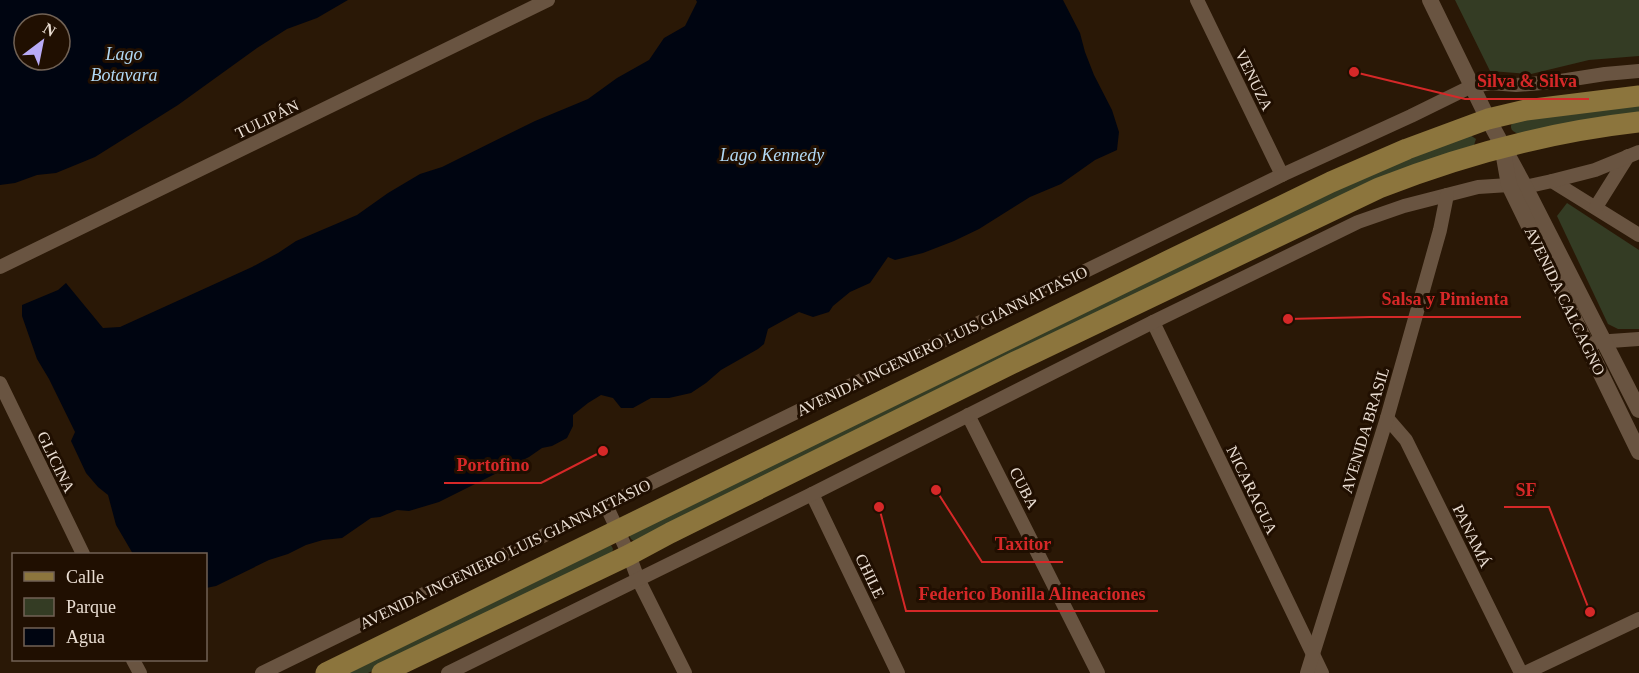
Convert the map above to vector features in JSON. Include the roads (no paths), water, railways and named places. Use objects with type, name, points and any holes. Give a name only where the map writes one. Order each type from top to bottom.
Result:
[{"type":"main road","name":"AVENIDA INGENIERO LUIS GIANNATTASIO","points":[[326,673],[1331,182],[1407,148],[1488,119],[1526,110],[1639,96]]},
{"type":"main road","points":[[382,673],[629,555],[670,532],[995,372],[1379,188],[1423,171],[1503,147],[1607,125],[1639,122]]},
{"type":"street","name":"TULIPÁN","points":[[0,267],[548,0]]},
{"type":"street","name":"VENUZA","points":[[1197,0],[1282,174]]},
{"type":"street","name":"AVENIDA CALCAGNO","points":[[1430,0],[1503,147],[1517,186],[1587,344],[1639,452]]},
{"type":"street","name":"AVENIDA INGENIERO LUIS GIANNATTASIO","points":[[262,673],[1282,174],[1472,86],[1491,83],[1516,85],[1554,82],[1639,71]]},
{"type":"street","points":[[448,673],[473,668],[638,579],[1358,222],[1404,206],[1478,187],[1517,186],[1595,170],[1633,154]]},
{"type":"street","points":[[1596,207],[1633,154]]},
{"type":"street","points":[[1552,180],[1639,235]]},
{"type":"street","name":"AVENIDA CALCAGNO","points":[[1517,186],[1605,341],[1639,410]]},
{"type":"street","name":"AVENIDA BRASIL","points":[[1307,673],[1387,418],[1440,230],[1447,195]]},
{"type":"street","name":"NICARAGUA","points":[[1153,322],[1322,673]]},
{"type":"street","points":[[1587,344],[1639,339]]},
{"type":"street","name":"GLICINA","points":[[0,383],[82,553]]},
{"type":"street","name":"CUBA","points":[[968,415],[1098,673]]},
{"type":"street","name":"PANAMÁ","points":[[1387,418],[1406,440],[1523,673]]},
{"type":"street","name":"CHILE","points":[[812,494],[898,673]]},
{"type":"street","points":[[606,505],[638,579],[685,673]]},
{"type":"street","points":[[1523,673],[1639,619]]},
{"type":"water","name":"Lago Botavara","points":[[0,0],[348,0],[317,18],[287,29],[178,105],[95,157],[56,173],[37,175],[15,183],[0,185]]},
{"type":"water","name":"Lago Kennedy","points":[[696,0],[1063,0],[1080,33],[1094,75],[1112,110],[1119,132],[1117,150],[1095,160],[1061,184],[1030,197],[979,229],[954,241],[923,253],[895,260],[888,257],[870,283],[850,292],[829,312],[813,317],[799,312],[768,329],[764,344],[758,349],[721,370],[691,393],[669,398],[651,398],[633,408],[621,408],[613,398],[601,395],[573,415],[573,426],[567,438],[552,446],[542,448],[529,457],[439,502],[409,511],[397,510],[371,518],[342,538],[306,545],[216,586],[207,588],[207,553],[132,553],[116,525],[108,495],[86,473],[71,441],[75,432],[37,359],[22,316],[22,305],[58,290],[66,283],[103,328],[120,327],[252,267],[296,241],[357,215],[420,174],[442,167],[535,121],[588,99],[617,78],[649,60],[664,38],[685,26]]},
{"type":"place","name":"Silva & Silva","points":[[1354,72]]},
{"type":"place","name":"Salsa y Pimienta","points":[[1288,319]]},
{"type":"place","name":"Portofino","points":[[603,451]]},
{"type":"place","name":"Taxitor","points":[[936,490]]},
{"type":"place","name":"Federico Bonilla Alineaciones","points":[[879,507]]},
{"type":"place","name":"SF","points":[[1590,612]]}]
